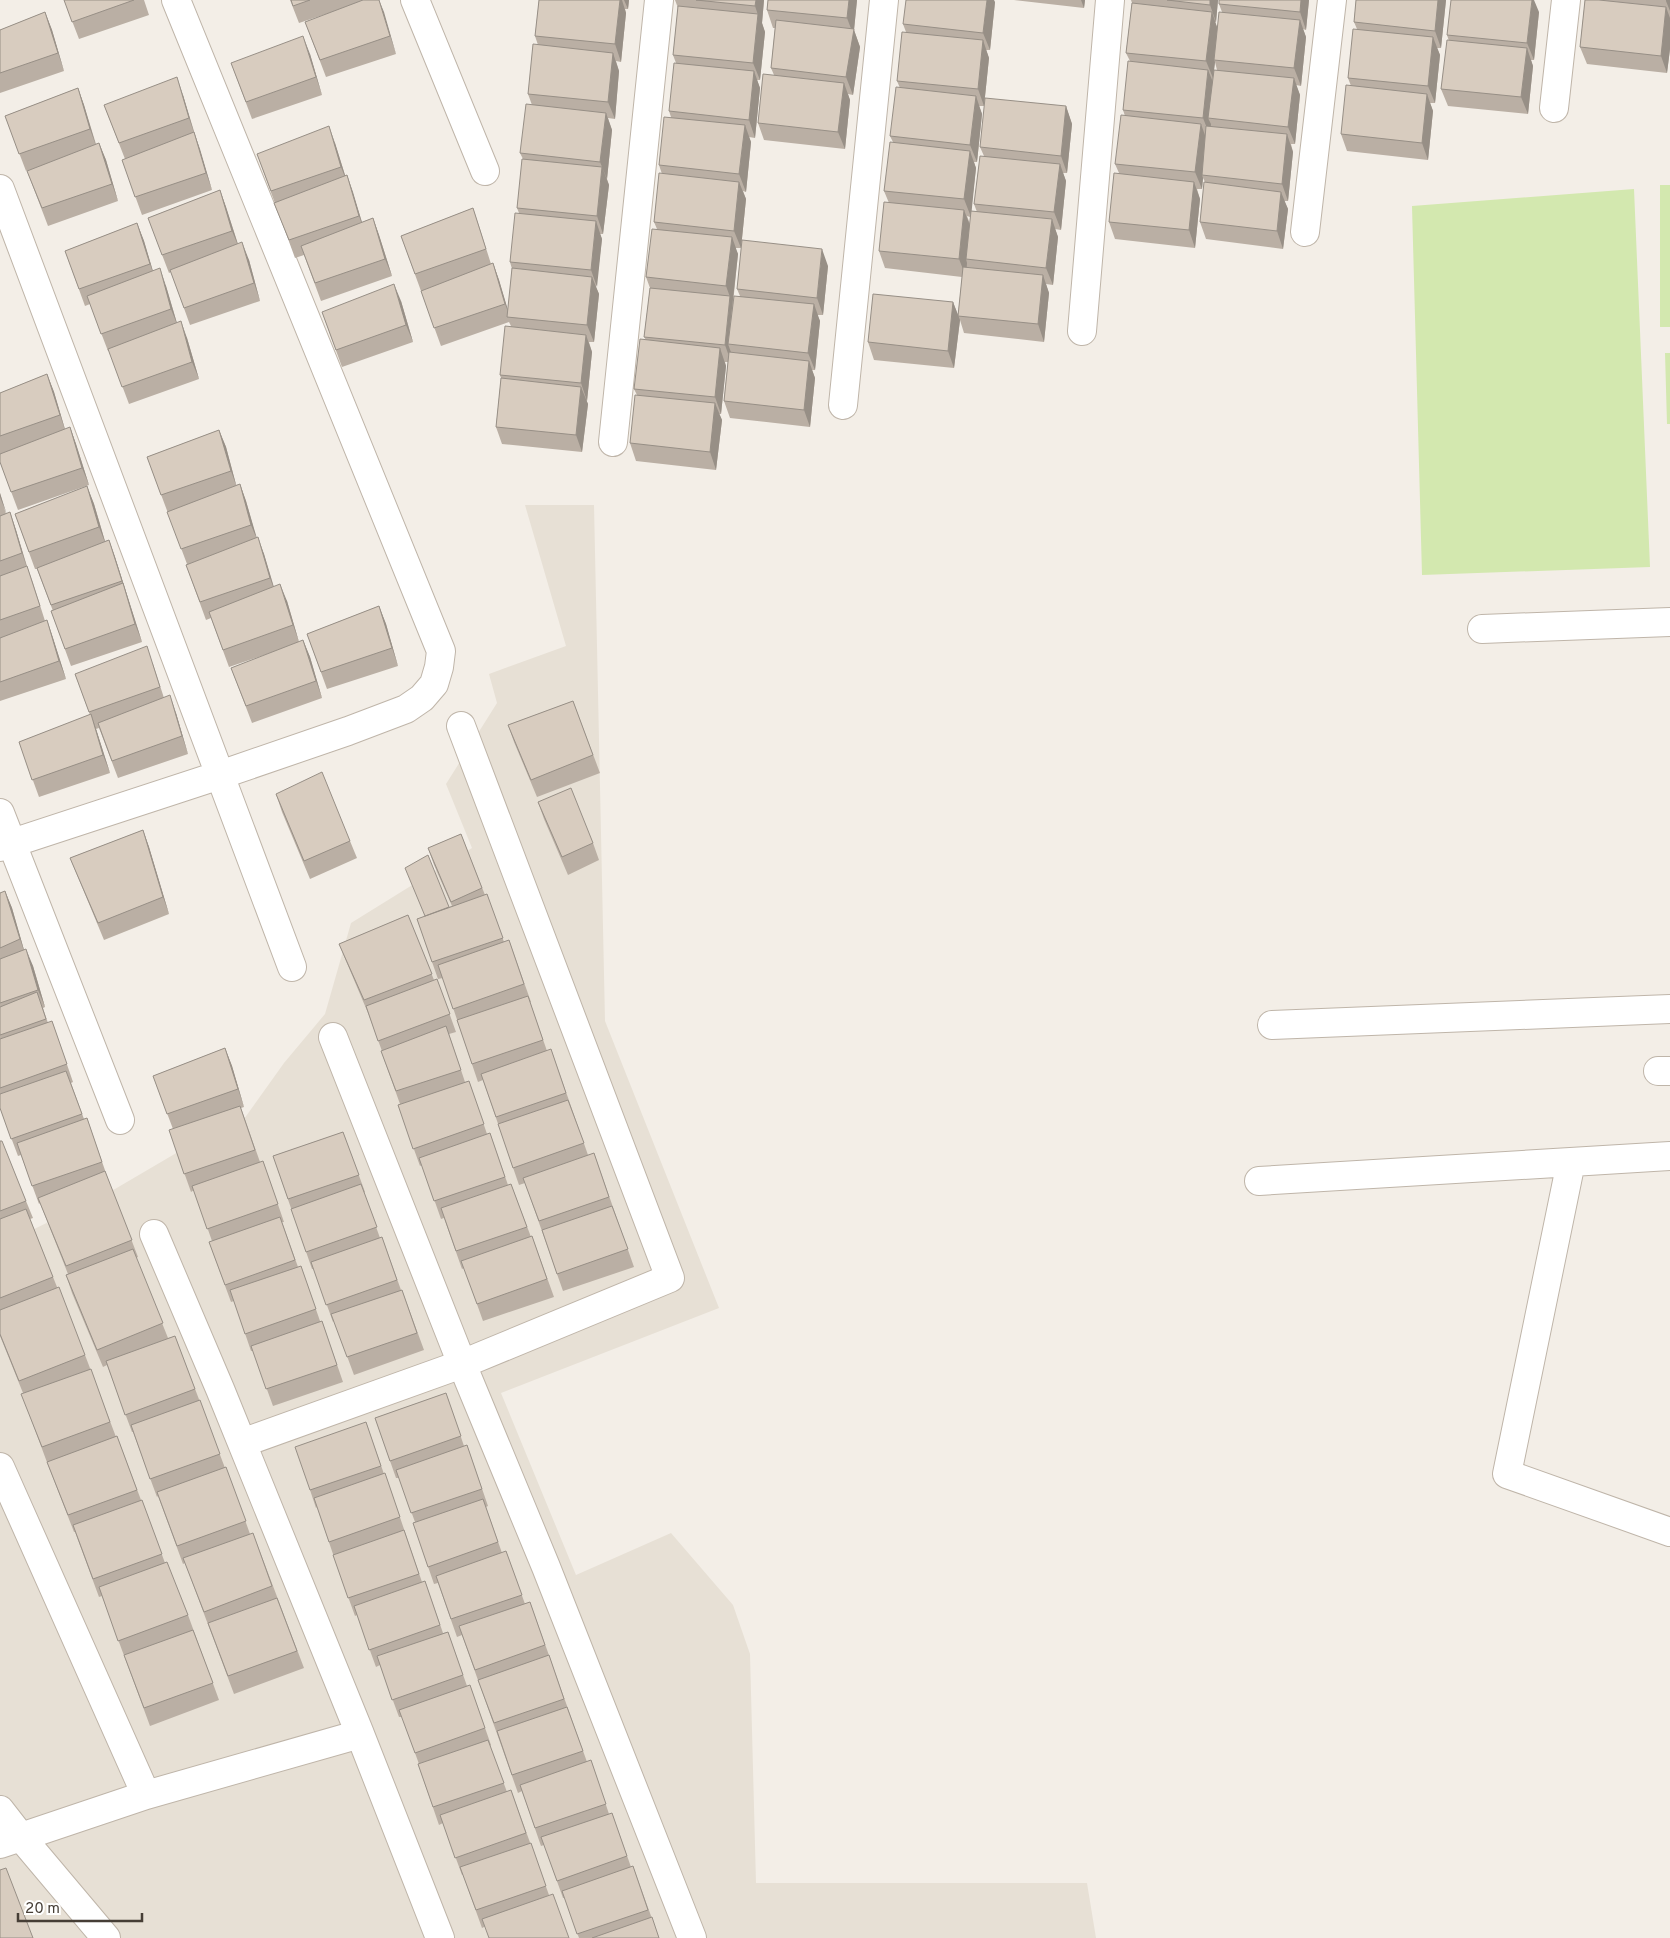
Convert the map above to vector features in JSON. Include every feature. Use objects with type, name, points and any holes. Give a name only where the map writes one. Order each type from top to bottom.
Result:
[{"type":"street","points":[[6,845],[220,775],[406,709],[422,698],[434,684],[440,667],[441,650],[176,0]]},
{"type":"street","points":[[415,0],[485,171]]},
{"type":"street","points":[[613,442],[660,0]]},
{"type":"street","points":[[843,405],[884,0]]},
{"type":"street","points":[[1082,331],[1110,0]]},
{"type":"street","points":[[1305,232],[1332,0]]},
{"type":"street","points":[[1554,108],[1566,0]]},
{"type":"street","points":[[0,189],[292,968]]},
{"type":"street","points":[[1482,629],[1670,622]]},
{"type":"street","points":[[242,1443],[462,1364],[670,1278],[461,726]]},
{"type":"street","points":[[0,813],[6,845],[120,1120]]},
{"type":"street","points":[[1272,1025],[1670,1009]]},
{"type":"street","points":[[332,1037],[462,1364],[546,1566],[692,1938]]},
{"type":"street","points":[[1259,1181],[1670,1156]]},
{"type":"street","points":[[1571,1162],[1507,1474],[1670,1532]]},
{"type":"street","points":[[154,1234],[242,1443],[440,1938]]},
{"type":"street","points":[[0,1467],[146,1795]]},
{"type":"street","points":[[10,1841],[146,1795],[360,1734]]},
{"type":"street","points":[[0,1810],[10,1841],[106,1938]]},
{"type":"shaded area","points":[[525,505],[594,505],[605,1021],[719,1308],[501,1393],[576,1575],[671,1533],[733,1605],[750,1654],[756,1883],[1087,1883],[1096,1938],[0,1938],[0,1246],[115,1189],[190,1145],[244,1119],[284,1063],[325,1014],[351,923],[472,848],[446,784],[497,703],[489,674],[566,646]]},
{"type":"green space","points":[[1660,185],[1670,185],[1670,327],[1660,327]]},
{"type":"green space","points":[[1634,189],[1650,567],[1422,575],[1412,206]]},
{"type":"green space","points":[[1665,353],[1670,353],[1670,424],[1667,424]]},
{"type":"building","points":[[64,0],[134,0],[72,22]]},
{"type":"building","points":[[291,0],[310,0],[293,6]]},
{"type":"building","points":[[363,0],[379,0],[390,36],[320,60],[305,22]]},
{"type":"building","points":[[539,0],[620,0],[615,44],[535,36]]},
{"type":"building","points":[[696,0],[756,0],[755,6]]},
{"type":"building","points":[[768,0],[849,0],[847,18],[767,10]]},
{"type":"building","points":[[906,0],[987,0],[983,33],[903,24]]},
{"type":"building","points":[[1167,0],[1210,0],[1210,5]]},
{"type":"building","points":[[1219,0],[1301,0],[1300,12],[1219,4]]},
{"type":"building","points":[[1356,0],[1438,0],[1435,31],[1354,22]]},
{"type":"building","points":[[1451,0],[1532,0],[1527,43],[1447,35]]},
{"type":"building","points":[[1585,0],[1666,7],[1661,56],[1580,47]]},
{"type":"building","points":[[1132,3],[1212,12],[1206,61],[1126,53]]},
{"type":"building","points":[[678,6],[758,14],[753,63],[673,55]]},
{"type":"building","points":[[45,12],[58,53],[0,73],[0,30]]},
{"type":"building","points":[[1219,12],[1300,20],[1294,68],[1214,60]]},
{"type":"building","points":[[776,20],[854,29],[846,77],[771,68]]},
{"type":"building","points":[[1353,29],[1433,37],[1428,86],[1348,78]]},
{"type":"building","points":[[902,32],[983,40],[978,89],[897,81]]},
{"type":"building","points":[[303,36],[316,77],[246,102],[231,63]]},
{"type":"building","points":[[1447,40],[1527,48],[1521,97],[1441,89]]},
{"type":"building","points":[[533,44],[613,53],[608,102],[528,94]]},
{"type":"building","points":[[1128,61],[1208,70],[1203,118],[1123,110]]},
{"type":"building","points":[[674,63],[754,71],[749,120],[669,111]]},
{"type":"building","points":[[1214,70],[1294,78],[1288,127],[1208,118]]},
{"type":"building","points":[[763,74],[844,83],[838,132],[758,123]]},
{"type":"building","points":[[177,77],[189,118],[119,143],[104,105]]},
{"type":"building","points":[[1346,85],[1427,94],[1422,143],[1341,134]]},
{"type":"building","points":[[896,87],[976,96],[970,145],[890,136]]},
{"type":"building","points":[[78,88],[90,129],[19,154],[5,116]]},
{"type":"building","points":[[985,98],[1066,106],[1061,156],[980,147]]},
{"type":"building","points":[[526,104],[606,113],[600,162],[520,153]]},
{"type":"building","points":[[1121,115],[1201,124],[1195,172],[1115,164]]},
{"type":"building","points":[[664,117],[745,125],[739,174],[659,165]]},
{"type":"building","points":[[329,126],[341,167],[271,191],[257,154]]},
{"type":"building","points":[[1206,126],[1287,134],[1282,184],[1202,175]]},
{"type":"building","points":[[194,132],[206,173],[135,197],[122,160]]},
{"type":"building","points":[[890,142],[970,151],[964,199],[884,191]]},
{"type":"building","points":[[99,143],[112,184],[42,208],[27,171]]},
{"type":"building","points":[[980,156],[1060,164],[1054,212],[974,204]]},
{"type":"building","points":[[522,159],[602,167],[597,216],[517,208]]},
{"type":"building","points":[[659,173],[739,182],[734,231],[654,222]]},
{"type":"building","points":[[1114,173],[1194,182],[1189,230],[1109,222]]},
{"type":"building","points":[[347,175],[359,216],[289,240],[274,203]]},
{"type":"building","points":[[1204,182],[1281,192],[1277,231],[1200,222]]},
{"type":"building","points":[[220,190],[232,231],[162,255],[148,218]]},
{"type":"building","points":[[884,202],[964,210],[959,259],[879,251]]},
{"type":"building","points":[[473,208],[486,249],[415,274],[401,236]]},
{"type":"building","points":[[971,211],[1052,219],[1046,268],[966,259]]},
{"type":"building","points":[[515,213],[596,221],[591,270],[510,262]]},
{"type":"building","points":[[373,218],[385,259],[315,283],[301,246]]},
{"type":"building","points":[[137,223],[150,264],[79,289],[65,251]]},
{"type":"building","points":[[652,229],[732,237],[726,286],[646,277]]},
{"type":"building","points":[[742,240],[822,249],[817,298],[737,289]]},
{"type":"building","points":[[242,242],[254,283],[184,308],[170,270]]},
{"type":"building","points":[[493,263],[505,304],[434,328],[421,291]]},
{"type":"building","points":[[963,267],[1043,275],[1038,324],[958,316]]},
{"type":"building","points":[[160,268],[171,309],[101,334],[87,296]]},
{"type":"building","points":[[512,268],[592,277],[587,325],[507,317]]},
{"type":"building","points":[[394,284],[406,325],[336,350],[322,312]]},
{"type":"building","points":[[650,288],[730,296],[725,345],[644,337]]},
{"type":"building","points":[[873,294],[953,302],[948,351],[868,342]]},
{"type":"building","points":[[734,296],[814,304],[808,353],[728,344]]},
{"type":"building","points":[[181,321],[192,362],[122,387],[108,349]]},
{"type":"building","points":[[505,326],[586,335],[581,383],[500,375]]},
{"type":"building","points":[[640,339],[720,348],[715,397],[634,389]]},
{"type":"building","points":[[729,352],[809,361],[804,410],[724,401]]},
{"type":"building","points":[[47,374],[60,415],[0,436],[0,393]]},
{"type":"building","points":[[501,378],[581,387],[576,435],[496,427]]},
{"type":"building","points":[[635,395],[715,403],[710,452],[630,443]]},
{"type":"building","points":[[70,427],[82,468],[11,492],[0,462],[0,454]]},
{"type":"building","points":[[219,430],[231,471],[161,495],[147,457]]},
{"type":"building","points":[[240,484],[251,525],[181,549],[167,512]]},
{"type":"building","points":[[87,486],[99,527],[29,552],[15,514]]},
{"type":"building","points":[[10,512],[22,553],[0,561],[0,516]]},
{"type":"building","points":[[258,537],[270,578],[200,602],[186,565]]},
{"type":"building","points":[[109,540],[122,581],[51,605],[37,568]]},
{"type":"building","points":[[27,566],[40,606],[0,620],[0,576]]},
{"type":"building","points":[[123,583],[135,624],[65,649],[51,611]]},
{"type":"building","points":[[280,584],[293,625],[223,650],[209,612]]},
{"type":"building","points":[[379,606],[392,648],[321,672],[307,634]]},
{"type":"building","points":[[47,620],[59,661],[0,682],[0,638]]},
{"type":"building","points":[[303,640],[316,681],[246,706],[231,668]]},
{"type":"building","points":[[147,646],[160,687],[89,712],[75,674]]},
{"type":"building","points":[[170,695],[182,736],[112,761],[98,723]]},
{"type":"building","points":[[573,701],[593,755],[531,780],[508,725]]},
{"type":"building","points":[[91,714],[103,755],[32,780],[19,742]]},
{"type":"building","points":[[322,772],[350,841],[304,861],[276,794]]},
{"type":"building","points":[[571,788],[593,843],[562,857],[538,802]]},
{"type":"building","points":[[143,830],[163,897],[98,923],[70,858]]},
{"type":"building","points":[[461,834],[482,888],[451,902],[428,848]]},
{"type":"building","points":[[428,855],[449,907],[425,916],[405,868]]},
{"type":"building","points":[[5,891],[20,939],[0,948],[0,893]]},
{"type":"building","points":[[487,894],[503,938],[432,962],[417,919]]},
{"type":"building","points":[[408,915],[432,974],[364,1000],[339,944]]},
{"type":"building","points":[[509,940],[524,984],[453,1009],[438,965]]},
{"type":"building","points":[[26,949],[38,990],[0,1003],[0,959]]},
{"type":"building","points":[[437,979],[450,1014],[378,1041],[366,1006]]},
{"type":"building","points":[[37,992],[46,1019],[0,1035],[0,1007]]},
{"type":"building","points":[[528,996],[543,1040],[472,1064],[457,1020]]},
{"type":"building","points":[[52,1021],[67,1064],[0,1088],[0,1039]]},
{"type":"building","points":[[446,1026],[461,1070],[396,1091],[381,1051]]},
{"type":"building","points":[[225,1048],[238,1089],[167,1114],[153,1076]]},
{"type":"building","points":[[551,1049],[566,1093],[496,1117],[481,1074]]},
{"type":"building","points":[[66,1071],[82,1114],[11,1139],[0,1108],[0,1094]]},
{"type":"building","points":[[469,1081],[484,1124],[413,1149],[398,1105]]},
{"type":"building","points":[[568,1100],[584,1143],[513,1168],[498,1124]]},
{"type":"building","points":[[240,1106],[255,1150],[184,1174],[169,1130]]},
{"type":"building","points":[[87,1118],[102,1162],[32,1186],[17,1143]]},
{"type":"building","points":[[343,1132],[359,1175],[288,1199],[273,1156]]},
{"type":"building","points":[[490,1133],[505,1177],[434,1201],[419,1158]]},
{"type":"building","points":[[0,1141],[2,1141],[26,1201],[0,1211]]},
{"type":"building","points":[[594,1153],[609,1197],[539,1221],[523,1178]]},
{"type":"building","points":[[263,1161],[278,1204],[207,1229],[192,1186]]},
{"type":"building","points":[[105,1171],[132,1240],[66,1266],[38,1198]]},
{"type":"building","points":[[361,1184],[377,1227],[306,1252],[291,1209]]},
{"type":"building","points":[[511,1184],[527,1227],[456,1251],[441,1208]]},
{"type":"building","points":[[612,1206],[628,1249],[557,1274],[542,1230]]},
{"type":"building","points":[[26,1209],[53,1277],[0,1298],[0,1219]]},
{"type":"building","points":[[280,1217],[295,1260],[225,1285],[209,1242]]},
{"type":"building","points":[[532,1236],[547,1279],[477,1304],[461,1261]]},
{"type":"building","points":[[382,1237],[397,1280],[326,1305],[311,1262]]},
{"type":"building","points":[[133,1249],[163,1323],[97,1350],[66,1275]]},
{"type":"building","points":[[301,1266],[316,1309],[245,1334],[230,1290]]},
{"type":"building","points":[[59,1287],[85,1355],[19,1381],[0,1334],[0,1310]]},
{"type":"building","points":[[402,1290],[417,1333],[347,1357],[331,1314]]},
{"type":"building","points":[[322,1321],[337,1365],[266,1389],[251,1346]]},
{"type":"building","points":[[175,1336],[195,1389],[125,1415],[106,1361]]},
{"type":"building","points":[[91,1369],[110,1422],[42,1447],[21,1394]]},
{"type":"building","points":[[446,1393],[461,1436],[390,1461],[375,1418]]},
{"type":"building","points":[[200,1400],[220,1454],[150,1479],[131,1425]]},
{"type":"building","points":[[366,1422],[381,1466],[310,1490],[295,1447]]},
{"type":"building","points":[[117,1436],[137,1490],[68,1515],[47,1462]]},
{"type":"building","points":[[467,1445],[482,1489],[411,1513],[396,1470]]},
{"type":"building","points":[[226,1467],[246,1521],[177,1546],[157,1492]]},
{"type":"building","points":[[385,1473],[400,1517],[329,1542],[314,1498]]},
{"type":"building","points":[[483,1499],[498,1542],[428,1567],[413,1523]]},
{"type":"building","points":[[142,1500],[162,1554],[93,1579],[73,1525]]},
{"type":"building","points":[[404,1530],[419,1574],[348,1598],[333,1555]]},
{"type":"building","points":[[253,1533],[272,1586],[204,1612],[183,1558]]},
{"type":"building","points":[[506,1551],[522,1595],[451,1619],[436,1576]]},
{"type":"building","points":[[167,1562],[188,1615],[118,1641],[99,1587]]},
{"type":"building","points":[[425,1581],[440,1625],[369,1650],[354,1606]]},
{"type":"building","points":[[277,1598],[297,1651],[228,1676],[208,1623]]},
{"type":"building","points":[[530,1602],[545,1645],[475,1670],[459,1626]]},
{"type":"building","points":[[193,1630],[213,1683],[144,1708],[124,1655]]},
{"type":"building","points":[[448,1632],[463,1675],[392,1700],[377,1656]]},
{"type":"building","points":[[549,1655],[564,1699],[494,1723],[478,1680]]},
{"type":"building","points":[[470,1685],[485,1728],[415,1753],[399,1710]]},
{"type":"building","points":[[567,1707],[583,1751],[512,1775],[497,1731]]},
{"type":"building","points":[[488,1740],[504,1783],[433,1807],[418,1764]]},
{"type":"building","points":[[591,1760],[606,1804],[535,1828],[520,1785]]},
{"type":"building","points":[[511,1790],[526,1833],[455,1858],[440,1815]]},
{"type":"building","points":[[612,1813],[627,1856],[557,1881],[541,1837]]},
{"type":"building","points":[[531,1843],[546,1886],[476,1910],[460,1867]]},
{"type":"building","points":[[633,1866],[648,1910],[577,1934],[562,1891]]},
{"type":"building","points":[[6,1868],[33,1938],[0,1938],[0,1870]]},
{"type":"building","points":[[553,1894],[569,1938],[489,1938],[482,1919]]},
{"type":"building","points":[[652,1917],[659,1938],[592,1938]]}]
